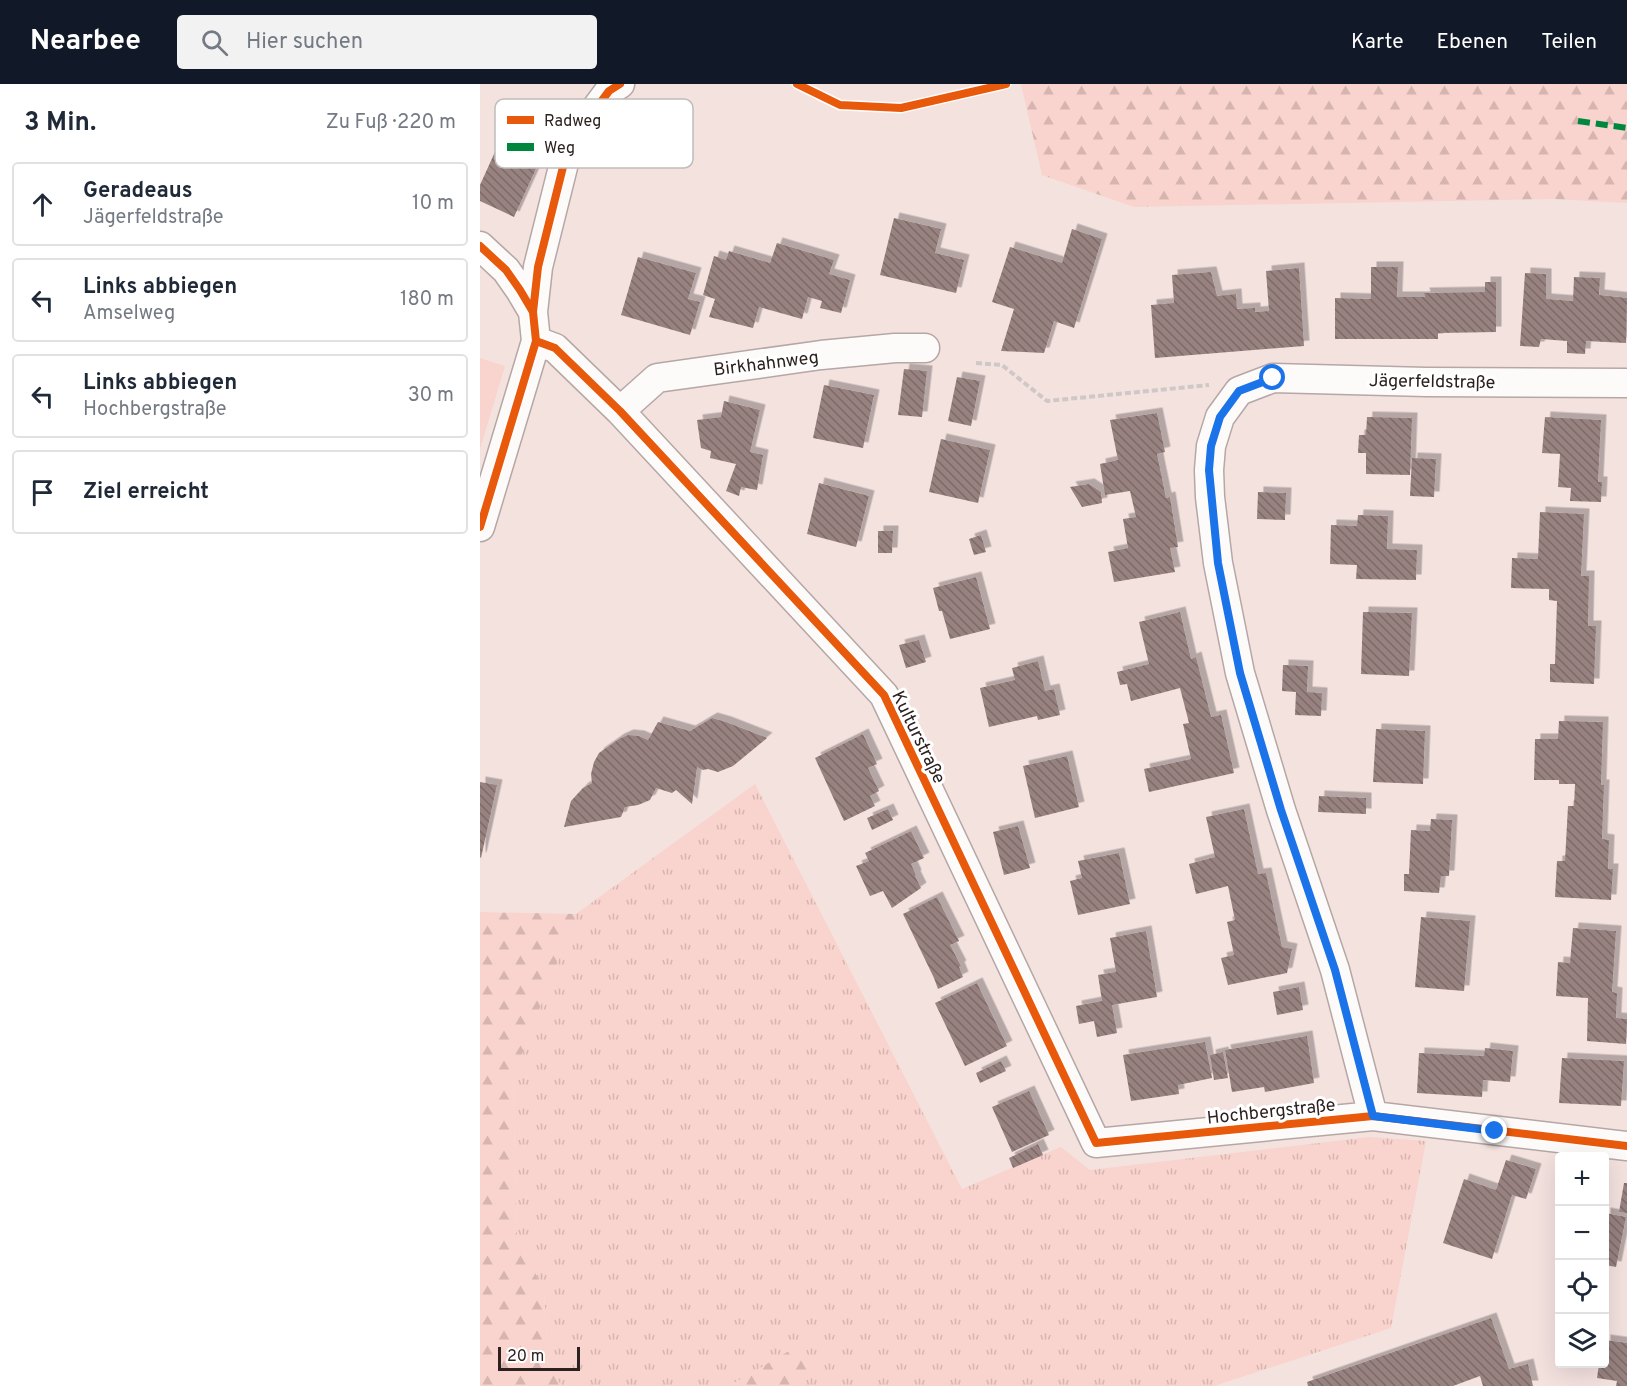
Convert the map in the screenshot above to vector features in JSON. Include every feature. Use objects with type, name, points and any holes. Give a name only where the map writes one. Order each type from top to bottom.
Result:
[{"type":"street","points":[[603,99],[609,91],[620,84]]},
{"type":"street","points":[[480,527],[536,341],[533,312],[538,267],[563,168]]},
{"type":"street","points":[[480,246],[506,270],[533,312]]},
{"type":"street","name":"Kulturstraße","points":[[536,341],[555,348],[620,411],[884,695],[1096,1143]]},
{"type":"street","name":"Birkhahnweg","points":[[620,411],[657,378],[821,355],[895,348],[925,348]]},
{"type":"street","name":"Jägerfeldstraße","points":[[1239,391],[1273,378],[1426,382],[1627,383]]},
{"type":"street","points":[[1239,391],[1220,417],[1211,446],[1210,497],[1218,563],[1240,673],[1281,810],[1335,970],[1373,1116]]},
{"type":"street","name":"Hochbergstraße","points":[[1096,1143],[1373,1116],[1627,1146]]},
{"type":"path","points":[[976,363],[1002,365],[1047,401],[1218,384],[1239,391]]},
{"type":"green space","points":[[1021,84],[1627,84],[1627,203],[1554,199],[1134,207],[1042,175]]},
{"type":"green space","points":[[480,358],[505,366],[480,449]]},
{"type":"green space","points":[[755,784],[962,1189],[1061,1147],[1090,1170],[1369,1137],[1426,1141],[1391,1328],[1214,1386],[806,1386],[806,1342],[729,1386],[562,1386],[549,1370],[544,1291],[517,1235],[513,1077],[576,914]]},
{"type":"green space","points":[[480,912],[576,914],[513,1077],[517,1235],[544,1291],[549,1369],[562,1386],[480,1386]]},
{"type":"green space","points":[[806,1341],[806,1386],[729,1386]]},
{"type":"building","points":[[495,152],[495,168],[536,168],[514,217],[480,201],[480,185]]},
{"type":"building","points":[[894,218],[941,229],[935,253],[964,260],[956,293],[880,275]]},
{"type":"building","points":[[1072,229],[1102,239],[1074,328],[1054,321],[1044,353],[1001,351],[1014,309],[992,302],[1010,247],[1062,263]]},
{"type":"building","points":[[777,243],[834,260],[829,274],[850,280],[841,313],[820,308],[822,301],[808,297],[802,319],[759,307],[753,328],[709,317],[715,299],[703,295],[714,256],[726,260],[729,251],[770,263]]},
{"type":"building","points":[[638,257],[696,273],[688,299],[700,302],[690,335],[621,315]]},
{"type":"building","points":[[1371,267],[1398,267],[1397,297],[1425,297],[1424,293],[1485,292],[1485,282],[1496,282],[1496,332],[1438,333],[1438,339],[1335,339],[1335,298],[1371,299]]},
{"type":"building","points":[[1299,268],[1304,346],[1155,358],[1151,305],[1174,303],[1172,275],[1211,272],[1217,296],[1236,294],[1237,309],[1255,308],[1255,312],[1269,311],[1266,271]]},
{"type":"building","points":[[1525,273],[1546,274],[1546,299],[1573,301],[1574,277],[1600,278],[1599,295],[1627,298],[1626,343],[1586,341],[1585,354],[1567,353],[1567,341],[1541,339],[1539,347],[1520,346]]},
{"type":"building","points":[[904,369],[927,371],[922,417],[898,415]]},
{"type":"building","points":[[957,377],[980,381],[971,426],[948,421]]},
{"type":"building","points":[[824,385],[874,395],[863,448],[813,438]]},
{"type":"building","points":[[724,401],[760,410],[750,452],[763,455],[757,490],[741,487],[739,496],[726,491],[736,464],[710,458],[711,451],[701,448],[697,420],[721,417]]},
{"type":"building","points":[[1157,413],[1165,452],[1157,454],[1166,498],[1170,497],[1178,547],[1170,548],[1175,572],[1114,582],[1108,552],[1128,548],[1123,519],[1136,517],[1130,491],[1105,495],[1100,464],[1118,460],[1110,420]]},
{"type":"building","points":[[1367,417],[1412,418],[1410,475],[1366,474],[1366,453],[1358,453],[1359,435],[1366,435]]},
{"type":"building","points":[[1545,417],[1601,420],[1598,482],[1602,482],[1601,502],[1570,501],[1571,488],[1558,487],[1560,454],[1542,453]]},
{"type":"building","points":[[941,439],[990,450],[978,503],[929,492]]},
{"type":"building","points":[[1412,458],[1436,459],[1434,497],[1410,496]]},
{"type":"building","points":[[819,483],[869,496],[856,547],[807,534]]},
{"type":"building","points":[[1089,484],[1101,492],[1102,503],[1082,507],[1070,487]]},
{"type":"building","points":[[1258,492],[1286,493],[1285,520],[1257,519]]},
{"type":"building","points":[[1540,512],[1584,514],[1581,576],[1589,576],[1588,626],[1596,626],[1594,684],[1550,682],[1550,664],[1555,664],[1557,601],[1549,600],[1549,589],[1511,588],[1512,558],[1538,559]]},
{"type":"building","points":[[1358,515],[1388,516],[1387,549],[1417,550],[1416,580],[1356,579],[1357,565],[1330,564],[1331,525],[1357,526]]},
{"type":"building","points":[[878,531],[893,531],[892,553],[878,553]]},
{"type":"building","points":[[981,535],[986,552],[974,555],[969,539]]},
{"type":"building","points":[[976,577],[990,629],[950,639],[933,588]]},
{"type":"building","points":[[1180,612],[1191,659],[1196,657],[1211,717],[1221,715],[1234,773],[1149,792],[1144,769],[1191,759],[1183,724],[1189,723],[1180,688],[1131,701],[1127,684],[1120,685],[1117,672],[1149,664],[1139,622]]},
{"type":"building","points":[[1363,612],[1412,613],[1409,676],[1361,674]]},
{"type":"building","points":[[919,640],[926,662],[906,668],[899,645]]},
{"type":"building","points":[[1038,661],[1045,691],[1054,689],[1060,715],[1038,720],[1037,716],[989,727],[980,688],[1015,680],[1012,668]]},
{"type":"building","points":[[1283,665],[1308,666],[1307,692],[1322,693],[1321,716],[1295,715],[1296,692],[1282,691]]},
{"type":"building","points":[[712,718],[767,738],[733,766],[718,772],[697,767],[692,804],[676,790],[672,793],[656,788],[650,800],[625,807],[621,817],[564,827],[571,801],[583,788],[592,783],[591,774],[599,753],[628,735],[648,740],[658,722],[690,731]]},
{"type":"building","points":[[1559,721],[1603,722],[1602,839],[1609,840],[1608,869],[1613,869],[1611,900],[1555,897],[1557,861],[1565,861],[1568,806],[1574,806],[1575,784],[1559,784],[1559,780],[1534,780],[1535,739],[1558,739]]},
{"type":"building","points":[[1376,729],[1425,731],[1423,784],[1373,782]]},
{"type":"building","points":[[863,734],[877,764],[868,768],[879,791],[870,796],[875,806],[844,821],[815,758]]},
{"type":"building","points":[[1067,756],[1079,807],[1035,818],[1023,766]]},
{"type":"building","points":[[480,782],[497,785],[481,858],[480,857]]},
{"type":"building","points":[[1319,796],[1366,798],[1366,814],[1318,812]]},
{"type":"building","points":[[888,809],[893,820],[872,830],[867,818]]},
{"type":"building","points":[[1244,809],[1258,874],[1266,873],[1282,947],[1292,949],[1287,973],[1228,985],[1221,958],[1234,955],[1227,922],[1235,920],[1228,886],[1196,894],[1189,864],[1215,857],[1206,817]]},
{"type":"building","points":[[1431,819],[1452,820],[1449,876],[1441,876],[1439,893],[1404,891],[1404,874],[1409,874],[1411,830],[1430,831]]},
{"type":"building","points":[[1018,826],[1030,868],[1004,875],[993,832]]},
{"type":"building","points":[[911,831],[924,858],[911,864],[921,888],[892,908],[883,891],[870,896],[856,866],[869,861],[865,853]]},
{"type":"building","points":[[1119,853],[1130,904],[1078,915],[1070,881],[1082,878],[1078,861]]},
{"type":"building","points":[[937,897],[959,941],[950,945],[961,966],[959,967],[963,977],[938,989],[903,914]]},
{"type":"building","points":[[1421,917],[1470,921],[1464,991],[1415,987]]},
{"type":"building","points":[[1573,928],[1616,931],[1612,992],[1617,993],[1616,1018],[1627,1019],[1626,1044],[1587,1041],[1588,998],[1556,996],[1558,962],[1570,963]]},
{"type":"building","points":[[1146,931],[1157,997],[1112,1005],[1117,1033],[1097,1037],[1094,1021],[1079,1024],[1076,1006],[1102,1001],[1098,975],[1116,972],[1110,938]]},
{"type":"building","points":[[977,983],[1007,1046],[965,1066],[935,1003]]},
{"type":"building","points":[[1299,987],[1303,1010],[1277,1015],[1273,992]]},
{"type":"building","points":[[1307,1036],[1314,1083],[1265,1092],[1264,1087],[1232,1092],[1225,1050]]},
{"type":"building","points":[[1205,1042],[1212,1078],[1178,1085],[1179,1094],[1131,1101],[1123,1055]]},
{"type":"building","points":[[1485,1048],[1513,1051],[1510,1082],[1483,1080],[1482,1097],[1417,1093],[1419,1053],[1484,1056]]},
{"type":"building","points":[[1223,1052],[1228,1078],[1214,1080],[1210,1055]]},
{"type":"building","points":[[1562,1058],[1624,1061],[1621,1106],[1559,1103]]},
{"type":"building","points":[[1001,1061],[1006,1071],[980,1083],[976,1073]]},
{"type":"building","points":[[1029,1091],[1049,1135],[1012,1152],[992,1107]]},
{"type":"building","points":[[1038,1144],[1043,1155],[1013,1168],[1009,1158]]},
{"type":"building","points":[[1506,1160],[1536,1169],[1526,1199],[1512,1195],[1492,1259],[1443,1243],[1464,1179],[1496,1190]]},
{"type":"building","points":[[1624,1183],[1627,1183],[1627,1213],[1619,1212]]},
{"type":"building","points":[[1609,1214],[1626,1217],[1616,1267],[1609,1266]]},
{"type":"building","points":[[1491,1318],[1509,1369],[1528,1364],[1533,1386],[1483,1386],[1480,1376],[1453,1386],[1308,1386],[1307,1382]]},
{"type":"building","points":[[1609,1341],[1627,1343],[1627,1386],[1616,1386],[1617,1381],[1597,1378],[1598,1368],[1609,1368]]},
{"type":"marked path","points":[[1578,121],[1627,128]]},
{"type":"cycle path","points":[[603,99],[609,91],[620,84]]},
{"type":"cycle path","points":[[797,84],[840,105],[901,108],[1006,84]]},
{"type":"cycle path","points":[[480,527],[536,341],[533,312],[538,267],[563,168]]},
{"type":"cycle path","points":[[480,246],[506,270],[533,312]]},
{"type":"cycle path","points":[[536,341],[555,348],[620,411],[884,695],[1096,1143],[1373,1116],[1627,1146]]},
{"type":"route","points":[[1273,378],[1239,391],[1220,417],[1211,446],[1210,497],[1218,563],[1240,673],[1281,810],[1335,970],[1373,1116],[1495,1131]]}]
